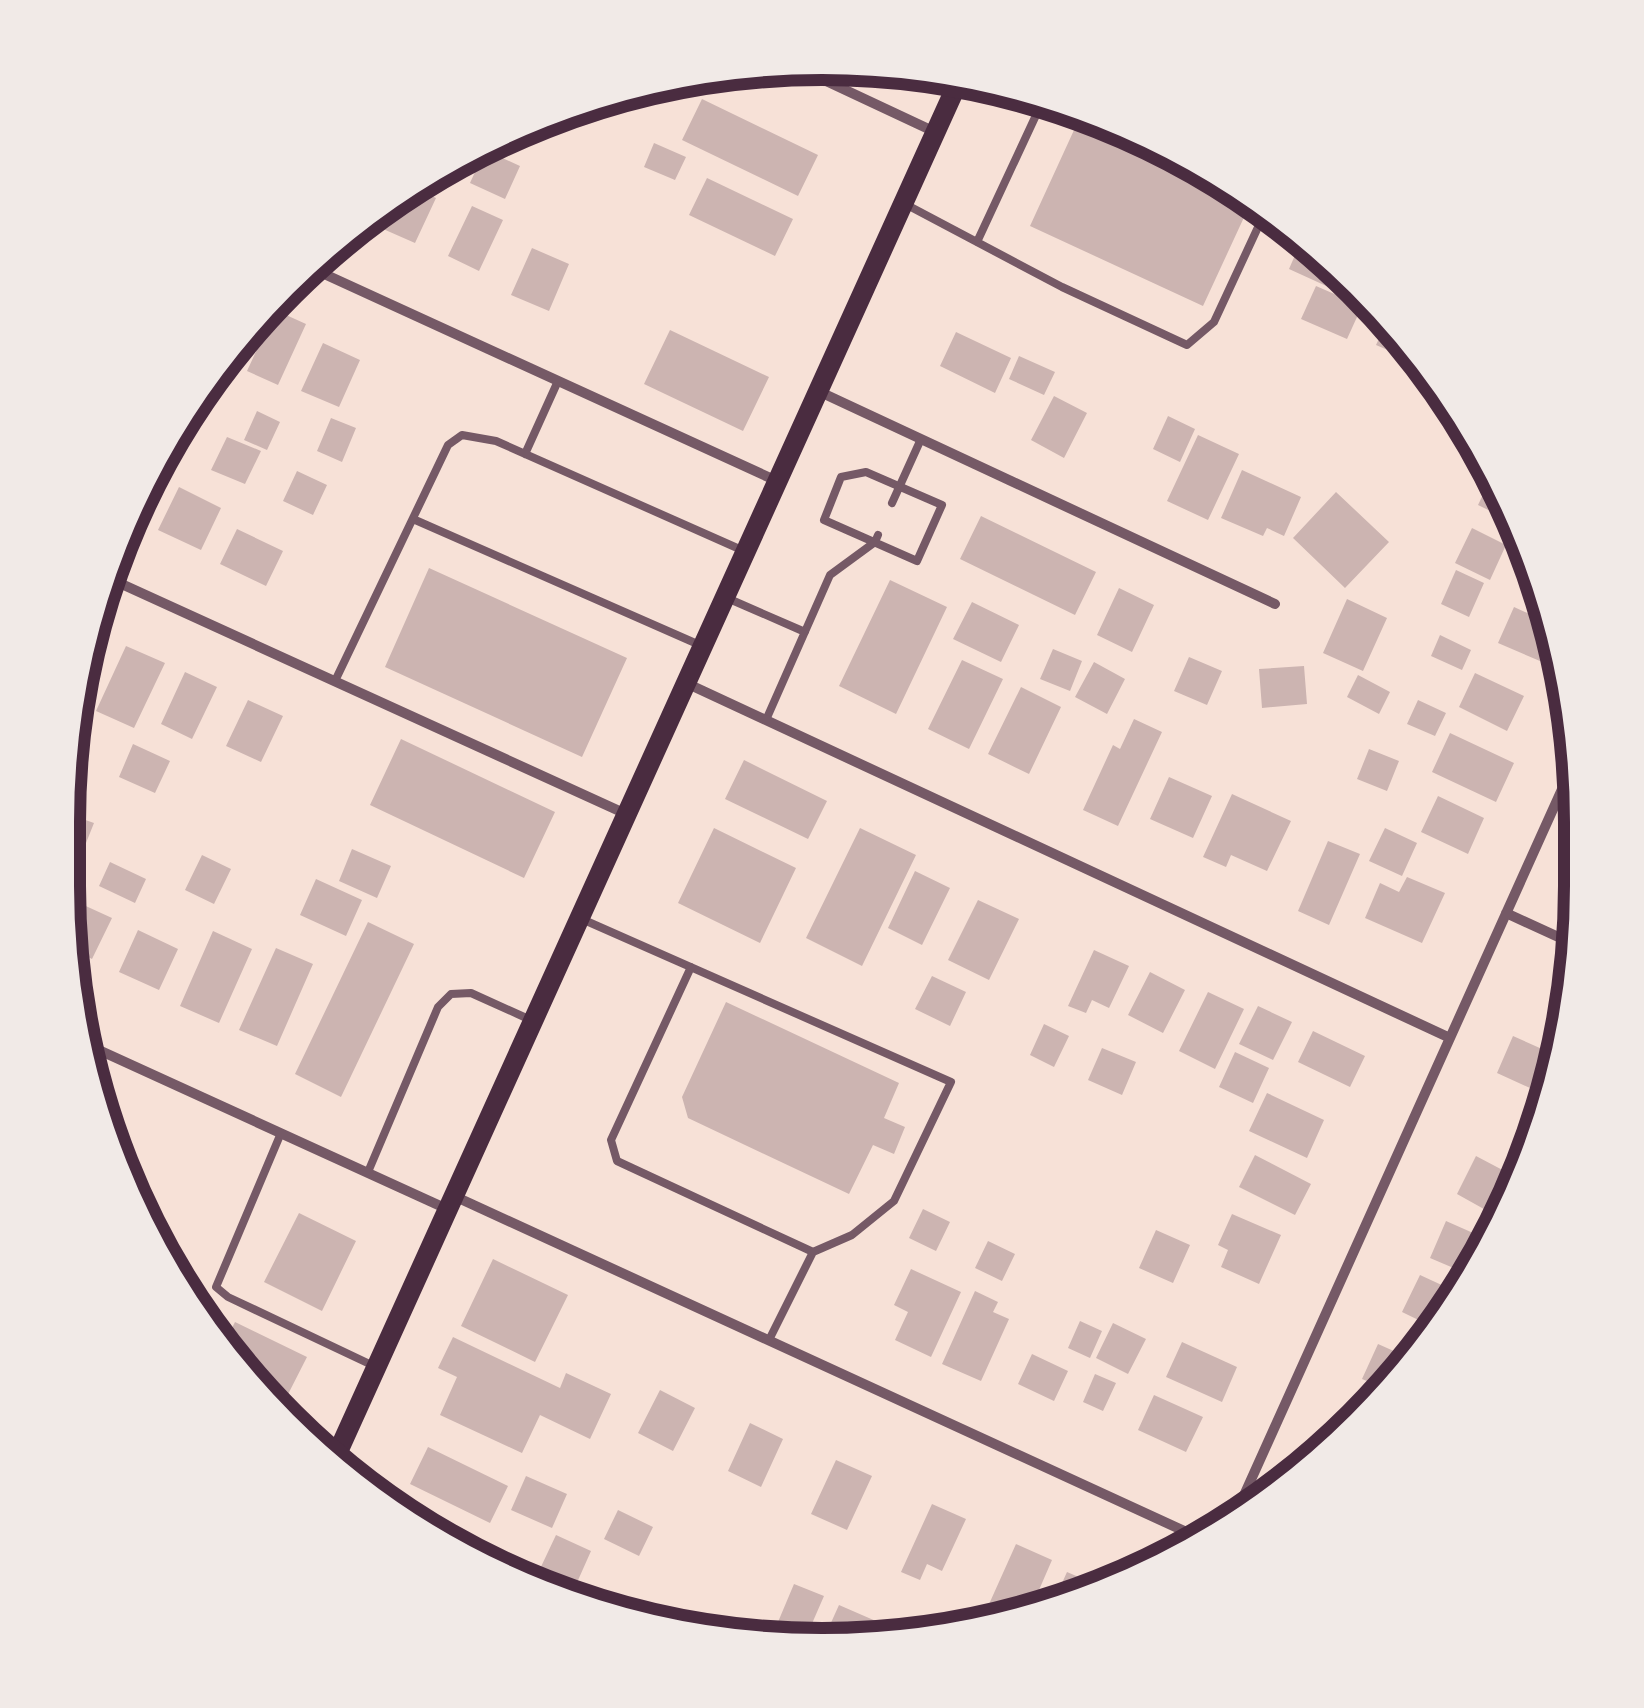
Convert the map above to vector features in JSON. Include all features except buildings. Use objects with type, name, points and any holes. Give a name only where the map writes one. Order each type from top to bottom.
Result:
[{"type":"main road","points":[[339,1449],[954,92]]},
{"type":"street","points":[[824,80],[935,132]]},
{"type":"street","points":[[323,273],[777,481]]},
{"type":"street","points":[[818,391],[1275,604]]},
{"type":"street","points":[[119,583],[627,814]]},
{"type":"street","points":[[686,683],[1450,1038]]},
{"type":"street","points":[[1244,1496],[1563,788]]},
{"type":"street","points":[[1506,913],[1562,939]]},
{"type":"street","points":[[98,1050],[368,1172],[451,1202],[769,1340],[1188,1532]]},
{"type":"lane","points":[[977,242],[1037,112]]},
{"type":"lane","points":[[903,203],[1186,345],[1214,322],[1260,223]]},
{"type":"lane","points":[[525,454],[558,381]]},
{"type":"lane","points":[[335,681],[448,445],[462,435],[496,441],[746,552]]},
{"type":"lane","points":[[892,503],[920,439]]},
{"type":"lane","points":[[866,472],[899,486],[942,505],[917,561],[876,539],[824,520],[841,477],[866,472]]},
{"type":"lane","points":[[412,519],[702,646]]},
{"type":"lane","points":[[766,720],[830,575],[876,539]]},
{"type":"lane","points":[[724,597],[806,632]]},
{"type":"lane","points":[[580,918],[950,1082],[894,1200],[864,1228],[813,1252],[769,1340]]},
{"type":"lane","points":[[692,967],[611,1140],[617,1161],[813,1252]]},
{"type":"lane","points":[[368,1172],[438,1007],[451,994],[471,993],[533,1021]]},
{"type":"lane","points":[[281,1133],[216,1287],[228,1297],[376,1367]]}]
